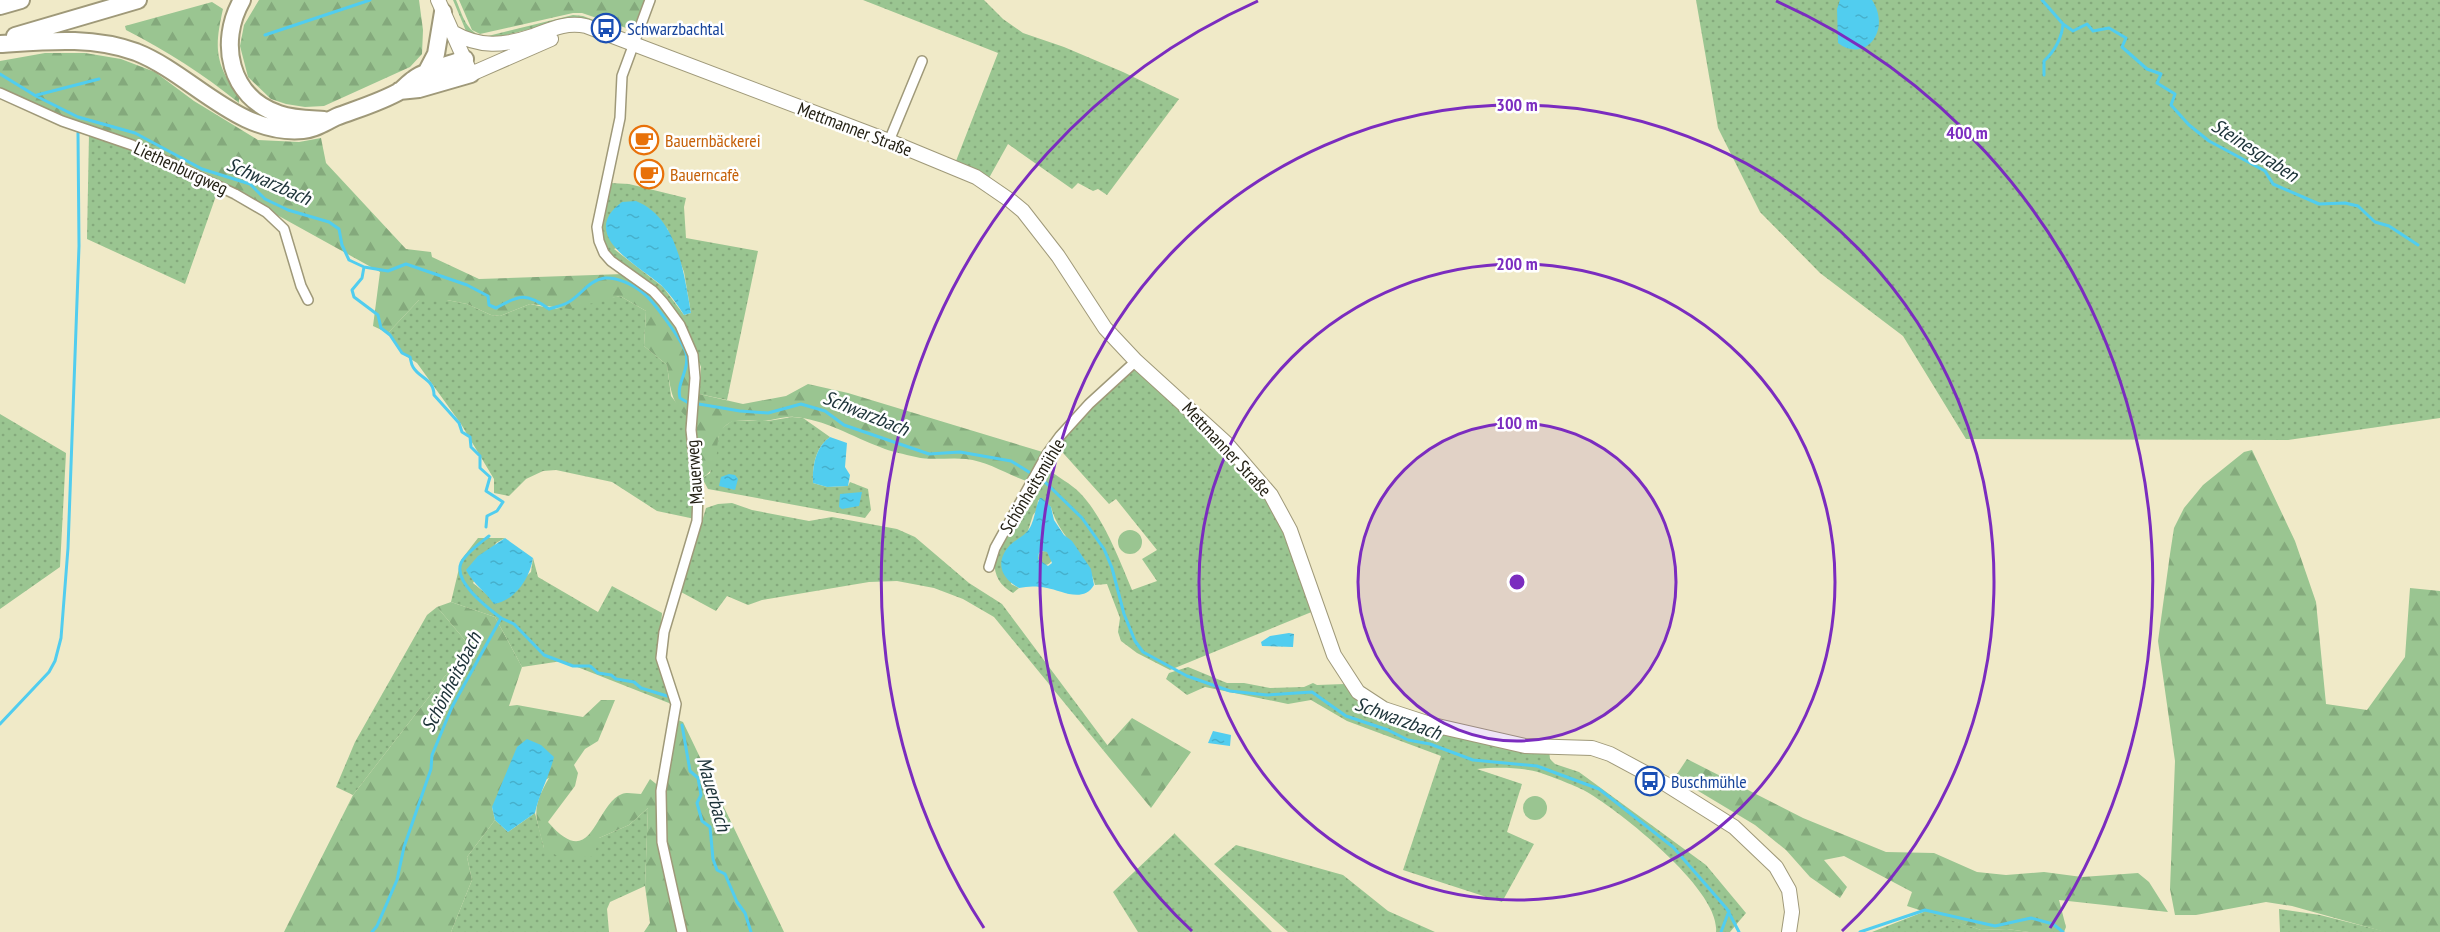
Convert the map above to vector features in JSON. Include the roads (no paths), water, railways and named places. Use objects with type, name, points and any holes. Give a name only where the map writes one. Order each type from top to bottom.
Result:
[{"type":"highway","points":[[0,6],[21,0]]},
{"type":"highway","points":[[0,42],[138,0]]},
{"type":"highway","points":[[242,0],[232,22],[228,42],[232,66],[240,84],[256,102],[277,114],[328,120]]},
{"type":"highway","points":[[426,73],[436,54],[440,6]]},
{"type":"highway","points":[[0,42],[61,40],[112,45],[136,52],[162,65],[252,122],[279,129],[316,128],[328,120],[399,91],[419,89],[468,66]]},
{"type":"highway","points":[[399,91],[414,78],[426,73],[468,66]]},
{"type":"main road","points":[[440,6],[468,66],[531,37]]},
{"type":"main road","name":"Mettmanner Straße","points":[[452,32],[481,45],[531,37],[562,25],[574,24],[889,141],[976,177],[1023,211],[1058,256],[1105,328],[1136,361],[1226,443],[1271,495],[1290,530],[1334,655],[1350,682],[1364,697],[1376,705],[1406,717],[1496,740],[1525,746],[1592,748],[1610,754],[1664,783],[1734,827],[1776,867],[1789,890],[1792,912],[1789,932]]},
{"type":"main road","name":"Mettmanner Straße","points":[[468,66],[563,33],[600,32]]},
{"type":"street","points":[[633,44],[650,0]]},
{"type":"street","name":"Mauerweg","points":[[633,44],[622,76],[620,118],[600,208],[598,234],[601,246],[611,261],[653,291],[680,325],[693,355],[692,447],[698,493],[697,521],[664,632],[661,658],[676,704],[661,791],[662,842],[682,932]]},
{"type":"street","points":[[889,141],[922,62]]},
{"type":"street","name":"Liethenburgweg","points":[[0,93],[62,121],[152,154],[235,194],[266,212],[284,229],[301,286],[308,300]]},
{"type":"street","name":"Schönheitsmühle","points":[[989,567],[995,548],[1060,436],[1136,361]]},
{"type":"water","points":[[1840,0],[1872,0],[1879,22],[1873,41],[1866,47],[1848,48],[1838,43],[1837,9]]},
{"type":"water","points":[[636,201],[650,209],[670,234],[682,265],[691,313],[684,315],[661,285],[627,259],[608,237],[606,226],[610,214],[622,202]]},
{"type":"water","points":[[830,437],[847,443],[845,467],[850,475],[848,486],[827,487],[813,483],[813,470],[818,451]]},
{"type":"water","points":[[729,474],[735,475],[738,479],[735,490],[719,486],[721,477]]},
{"type":"water","points":[[862,492],[859,506],[842,509],[839,507],[840,494]]},
{"type":"water","points":[[1042,498],[1051,507],[1054,520],[1091,569],[1094,585],[1084,594],[1071,594],[1040,587],[1019,588],[1004,574],[1002,557],[1010,545],[1029,529],[1038,502]],"holes":[[[1047,552],[1052,563],[1048,566],[1038,559],[1039,553]]]},
{"type":"water","points":[[505,538],[533,558],[525,581],[515,593],[502,602],[494,604],[466,570],[478,556]]},
{"type":"water","points":[[1294,634],[1293,647],[1262,646],[1261,642],[1270,636]]},
{"type":"water","points":[[1213,731],[1231,735],[1230,746],[1208,743]]},
{"type":"water","points":[[527,739],[541,745],[554,757],[535,813],[508,832],[495,820],[492,807],[517,747]]},
{"type":"waterway","points":[[265,35],[370,0]]},
{"type":"waterway","name":"Steinesgraben","points":[[2042,0],[2063,24],[2073,31],[2087,24],[2093,31],[2109,28],[2126,38],[2122,47],[2147,69],[2161,74],[2157,83],[2175,94],[2171,105],[2189,125],[2209,141],[2265,171],[2273,184],[2319,204],[2345,203],[2358,206],[2375,222],[2389,226],[2418,245]]},
{"type":"waterway","points":[[2044,75],[2044,61],[2057,44],[2063,24]]},
{"type":"waterway","name":"Schwarzbach","points":[[0,74],[36,96],[78,117],[135,133],[202,169],[250,184],[265,199],[288,210],[329,222],[339,229],[342,245],[349,260],[364,267],[388,271],[406,264],[467,285],[488,296],[489,305],[496,308],[523,297],[535,300],[549,309],[567,303],[599,279],[615,279],[630,284],[654,304],[684,348],[687,359],[679,392],[680,398],[687,402],[768,413],[801,404],[825,411],[844,425],[929,454],[960,452],[1011,461],[1045,482],[1082,518],[1104,549],[1112,568],[1124,614],[1135,641],[1143,652],[1187,676],[1230,691],[1267,695],[1312,692],[1346,716],[1388,730],[1408,740],[1430,744],[1473,760],[1537,766],[1599,789],[1673,847],[1727,909],[1739,932]]},
{"type":"waterway","points":[[37,95],[99,79]]},
{"type":"waterway","points":[[0,724],[49,672],[55,661],[61,638],[68,548],[79,246],[78,133]]},
{"type":"waterway","name":"Schönheitsbach","points":[[364,267],[362,278],[352,290],[354,297],[378,315],[381,328],[390,335],[402,353],[410,357],[416,371],[432,385],[434,395],[459,423],[462,432],[470,437],[471,447],[480,456],[480,468],[490,477],[486,491],[503,502],[497,511],[487,516],[486,527]]},
{"type":"waterway","name":"Schönheitsbach","points":[[372,932],[377,926],[397,880],[404,847],[431,769],[432,755],[452,707],[501,618],[473,594],[462,578],[460,570],[461,563],[466,556],[489,536]]},
{"type":"waterway","name":"Mauerbach","points":[[501,618],[514,624],[544,655],[573,666],[590,666],[598,673],[634,682],[641,688],[667,696]]},
{"type":"waterway","name":"Mauerbach","points":[[682,725],[690,771],[698,778],[701,795],[697,803],[702,821],[710,827],[713,859],[717,870],[725,874],[737,902],[745,913],[751,932]]},
{"type":"waterway","name":"Schwarzbach","points":[[1860,932],[1925,910],[1995,926],[2031,918],[2053,924],[2063,932]]},
{"type":"waterway","points":[[1721,932],[1729,911]]},
{"type":"place","name":"Schwarzbachtal","points":[[606,28]]},
{"type":"place","name":"Bauernbäckerei","points":[[644,140]]},
{"type":"place","name":"Bauerncafè","points":[[649,174]]},
{"type":"place","name":"Buschmühle","points":[[1650,781]]}]
